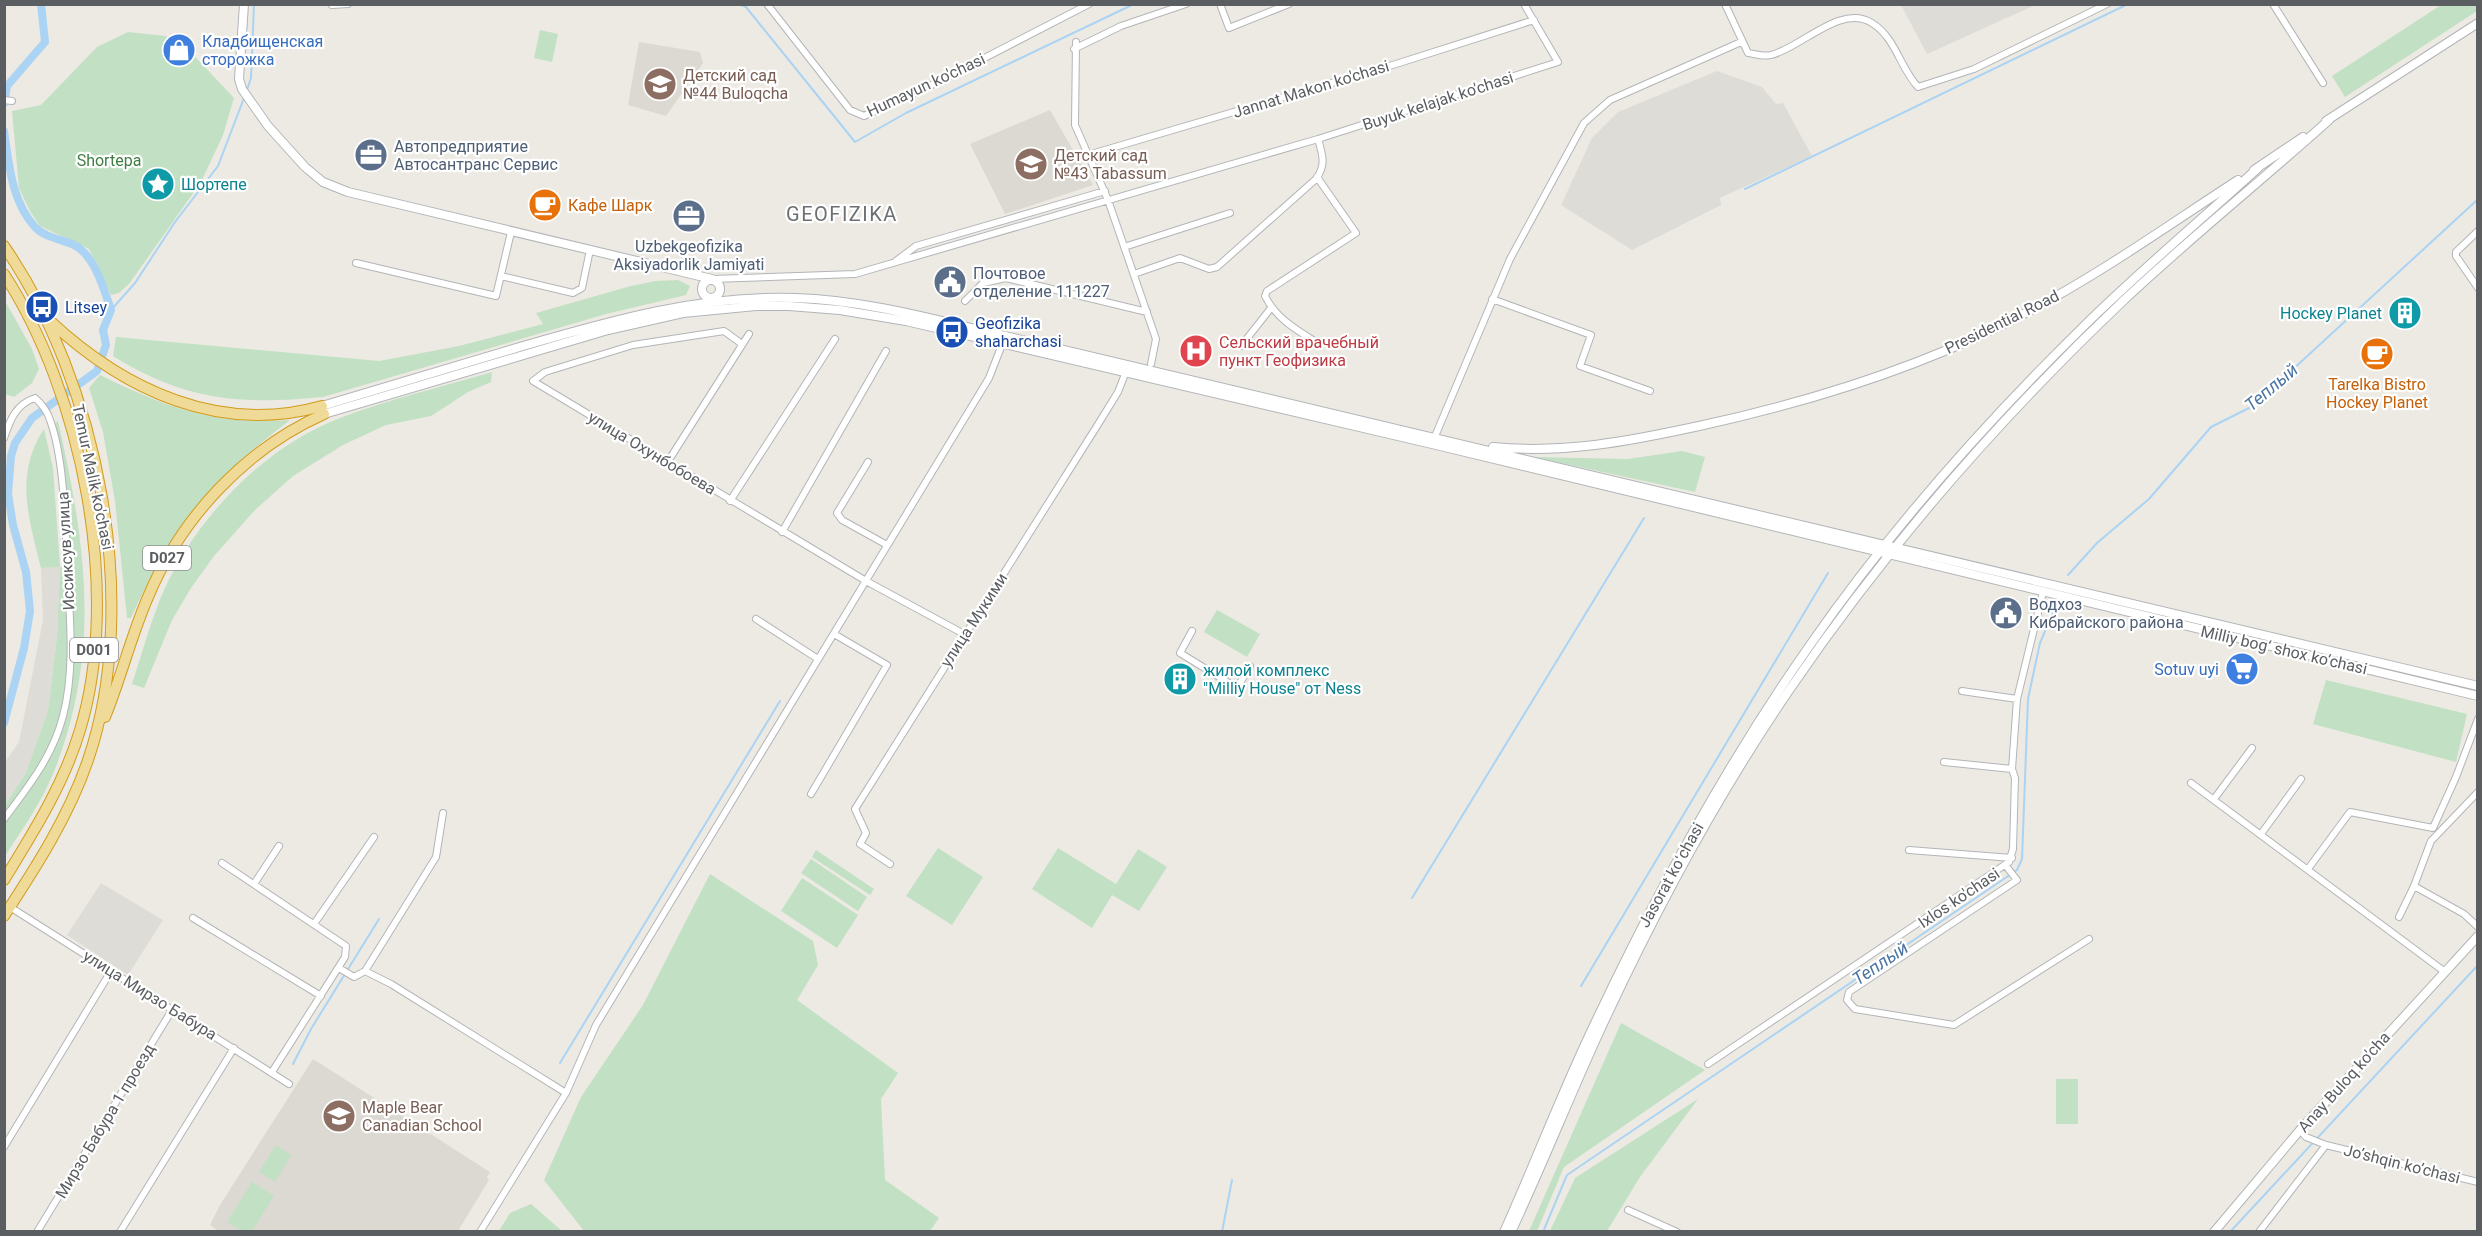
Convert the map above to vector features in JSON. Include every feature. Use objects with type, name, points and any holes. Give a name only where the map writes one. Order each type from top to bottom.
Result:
[{"type":"highway","name":"Temur Malik ko'chasi","points":[[4,246],[48,319],[72,382],[104,512],[112,597],[111,646],[104,695],[88,759],[53,836],[7,912]]},
{"type":"highway","name":"Temur Malik ko'chasi","points":[[4,274],[26,309],[43,346],[64,404],[78,458],[94,551],[98,601],[93,666],[81,727],[68,765],[43,816],[4,880]]},
{"type":"highway","name":"D027","points":[[48,319],[107,368],[162,396],[212,410],[279,413],[323,410]]},
{"type":"highway","name":"D027","points":[[88,759],[117,687],[148,596],[179,539],[204,505],[235,473],[280,437],[323,410]]},
{"type":"main road","points":[[244,4],[239,79],[243,92],[282,143],[304,167],[327,184],[343,190],[717,282],[711,294],[696,307]]},
{"type":"main road","name":"Presidential Road","points":[[1460,443],[1544,449],[1619,443],[1772,409],[1883,375],[1942,352],[2030,311],[2258,168],[2478,23]]},
{"type":"main road","points":[[1892,546],[2042,381],[2125,299],[2329,120]]},
{"type":"main road","points":[[1892,546],[1973,443],[2064,347],[2258,168]]},
{"type":"main road","points":[[689,274],[711,294]]},
{"type":"main road","points":[[711,294],[704,282],[712,279]]},
{"type":"main road","points":[[696,307],[699,299],[711,294]]},
{"type":"main road","name":"D027","points":[[711,294],[727,303]]},
{"type":"main road","name":"D027","points":[[323,410],[608,330],[696,307],[727,303],[798,298],[851,303],[1004,340]]},
{"type":"main road","points":[[1004,340],[1433,441],[1460,443]]},
{"type":"main road","name":"Milliy bog‘ shox ko‘chasi","points":[[1433,441],[1885,554],[2478,696]]},
{"type":"main road","name":"Milliy bog‘ shox ko‘chasi","points":[[1460,443],[2478,686]]},
{"type":"main road","name":"Jasorat koʻchasi","points":[[1504,1232],[1597,1019],[1638,934],[1691,837],[1805,652],[1892,546]]},
{"type":"main road","name":"Jasorat koʻchasi","points":[[1511,1232],[1596,1040],[1671,888],[1789,690],[1885,554]]},
{"type":"main road","points":[[2381,673],[2383,662]]},
{"type":"main road","name":"Anay Buloq ko'cha","points":[[2214,1232],[2478,936]]},
{"type":"street","points":[[332,5],[348,4]]},
{"type":"street","name":"Humayun ko'chasi","points":[[767,4],[850,110],[864,116],[929,86],[1089,4]]},
{"type":"street","points":[[1074,49],[1121,26],[1186,4]]},
{"type":"street","points":[[1220,4],[1229,28],[1289,4]]},
{"type":"street","points":[[1524,4],[1534,20]]},
{"type":"street","points":[[1725,4],[1748,53],[1770,56],[1843,18],[1860,19],[1873,23],[1892,44],[1918,87],[1974,69],[2107,4]]},
{"type":"street","points":[[2272,4],[2323,83]]},
{"type":"street","name":"Buyuk kelajak ko'chasi","points":[[712,279],[855,274],[1318,139],[1558,62],[1534,20]]},
{"type":"street","name":"Jannat Makon ko'chasi","points":[[1088,155],[1395,64],[1534,20]]},
{"type":"street","points":[[1076,42],[1073,116],[1105,191],[1156,339],[1151,364]]},
{"type":"street","points":[[1433,441],[1509,259],[1584,123],[1610,100],[1741,42]]},
{"type":"street","points":[[1134,274],[1180,258],[1213,269],[1323,171],[1324,161],[1318,139]]},
{"type":"street","points":[[1316,342],[1289,326],[1271,308],[1265,296],[1267,291],[1356,233],[1317,177]]},
{"type":"street","points":[[893,263],[915,246],[1105,191]]},
{"type":"street","points":[[1125,247],[1230,213]]},
{"type":"street","points":[[2478,231],[2456,252],[2456,256],[2478,288]]},
{"type":"street","points":[[356,263],[496,296],[511,232]]},
{"type":"street","points":[[501,276],[573,293],[582,288],[590,250]]},
{"type":"street","points":[[965,302],[983,283],[1006,278],[1147,312]]},
{"type":"street","points":[[711,294],[724,282],[732,279]]},
{"type":"street","points":[[1492,299],[1591,335],[1580,366],[1650,391]]},
{"type":"street","points":[[1241,346],[1271,308]]},
{"type":"street","name":"улица Охунбобоева","points":[[742,344],[724,331],[633,345],[545,372],[533,381],[782,532],[964,634]]},
{"type":"street","points":[[667,463],[749,334]]},
{"type":"street","points":[[730,501],[835,339]]},
{"type":"street","points":[[480,1232],[566,1093],[596,1025],[989,378],[1004,340]]},
{"type":"street","points":[[782,532],[886,351]]},
{"type":"street","name":"улица Мукими","points":[[890,864],[860,844],[866,833],[855,809],[1097,426],[1127,369]]},
{"type":"street","name":"Иссиксув улица","points":[[4,438],[12,418],[22,403],[35,398],[39,401],[50,420],[65,517],[70,629],[67,698],[63,717],[50,752],[4,819]]},
{"type":"street","points":[[868,462],[837,513],[842,520],[887,545]]},
{"type":"street","name":"Ixlos ko'chasi","points":[[1708,1064],[2006,866],[2012,858],[2015,778],[2012,769],[2017,699],[2043,592]]},
{"type":"street","points":[[756,619],[818,659]]},
{"type":"street","points":[[1192,631],[1180,653],[1237,688],[1250,666]]},
{"type":"street","points":[[811,794],[887,665],[834,634]]},
{"type":"street","points":[[1962,692],[2017,699]]},
{"type":"street","points":[[2308,869],[2350,812],[2433,828],[2478,719]]},
{"type":"street","points":[[2214,799],[2252,748]]},
{"type":"street","points":[[1944,762],[2012,769]]},
{"type":"street","points":[[2261,834],[2301,779]]},
{"type":"street","points":[[2191,783],[2445,972]]},
{"type":"street","points":[[2399,917],[2431,841],[2478,792]]},
{"type":"street","points":[[339,968],[354,977],[365,971],[436,857],[443,813]]},
{"type":"street","points":[[314,924],[374,837]]},
{"type":"street","points":[[255,884],[279,846]]},
{"type":"street","points":[[1909,850],[2012,858]]},
{"type":"street","points":[[222,863],[346,946],[347,953],[339,968],[272,1072]]},
{"type":"street","points":[[2006,866],[2017,880],[1849,992],[1848,1000],[1855,1009],[1954,1025],[2089,939]]},
{"type":"street","points":[[2414,886],[2464,914],[2478,927]]},
{"type":"street","name":"улица Мирзо Бабура","points":[[7,912],[111,971],[289,1084]]},
{"type":"street","points":[[193,918],[321,996]]},
{"type":"street","points":[[4,1147],[111,971]]},
{"type":"street","points":[[365,971],[566,1093]]},
{"type":"street","name":"Мирзо Бабура 1 проезд","points":[[37,1232],[172,1010]]},
{"type":"street","points":[[120,1232],[234,1048]]},
{"type":"street","name":"Joʼshqin koʼchasi","points":[[2303,1134],[2326,1145],[2478,1182]]},
{"type":"street","points":[[2259,1232],[2326,1145]]},
{"type":"street","points":[[1628,1209],[1677,1232]]},
{"type":"shaded area","points":[[1901,5],[2035,5],[1927,54]]},
{"type":"shaded area","name":"Детский сад №44 Buloqcha","points":[[639,42],[700,52],[703,63],[666,116],[628,105]]},
{"type":"shaded area","points":[[1717,71],[1762,87],[1776,104],[1783,103],[1812,156],[1720,198],[1721,205],[1632,250],[1561,205],[1592,138],[1618,112]]},
{"type":"shaded area","name":"Детский сад №43 Tabassum","points":[[1050,110],[1093,185],[1005,214],[970,144]]},
{"type":"shaded area","points":[[60,567],[57,637],[48,711],[26,773],[5,805],[5,762],[19,742],[43,620],[41,568]]},
{"type":"shaded area","points":[[101,883],[163,920],[128,975],[67,935]]},
{"type":"shaded area","name":"Maple Bear Canadian School","points":[[313,1059],[490,1172],[487,1177],[489,1180],[458,1231],[220,1232],[210,1225],[220,1205]]},
{"type":"green space","points":[[2441,5],[2477,5],[2477,11],[2345,97],[2332,76]]},
{"type":"green space","points":[[540,30],[558,34],[552,62],[534,58]]},
{"type":"green space","name":"Shortepa","points":[[128,32],[165,36],[183,44],[234,98],[223,135],[201,182],[129,284],[119,293],[111,295],[89,249],[40,226],[30,211],[19,188],[12,111],[41,105],[97,47]]},
{"type":"green space","points":[[678,280],[690,286],[686,295],[606,314],[323,397],[266,400],[214,396],[165,383],[113,356],[116,337],[379,361],[459,346],[543,324],[536,313],[631,286]]},
{"type":"green space","points":[[4,299],[32,349],[39,369],[32,383],[14,397],[5,394]]},
{"type":"green space","points":[[492,372],[491,382],[468,392],[431,416],[386,425],[343,445],[293,476],[255,510],[214,556],[172,620],[144,688],[132,684],[155,612],[172,573],[209,517],[256,469],[283,448],[311,431],[340,418],[396,399]]},
{"type":"green space","points":[[100,375],[169,405],[192,412],[238,420],[290,420],[237,464],[196,508],[162,557],[131,618],[127,618],[115,501],[103,432],[89,388]]},
{"type":"green space","points":[[58,421],[76,511],[82,555],[83,641],[78,685],[68,729],[53,774],[37,806],[5,856],[5,805],[26,773],[48,711],[57,637],[60,567],[69,567],[69,516],[54,424]]},
{"type":"green space","points":[[44,429],[53,468],[60,567],[41,568],[29,515],[27,480],[29,463]]},
{"type":"green space","points":[[1682,451],[1705,457],[1695,492],[1533,457],[1628,459]]},
{"type":"green space","points":[[1217,610],[1260,634],[1247,657],[1204,632]]},
{"type":"green space","points":[[2326,680],[2467,714],[2456,762],[2313,724]]},
{"type":"green space","points":[[938,848],[983,877],[952,925],[906,896]]},
{"type":"green space","points":[[1058,848],[1116,884],[1138,849],[1167,867],[1139,911],[1112,895],[1092,928],[1032,889]]},
{"type":"green space","points":[[816,850],[874,889],[870,895],[812,857]]},
{"type":"green space","points":[[811,859],[867,897],[858,911],[801,873]]},
{"type":"green space","points":[[710,874],[813,941],[818,965],[797,1000],[898,1073],[881,1099],[885,1180],[939,1218],[930,1231],[584,1231],[544,1180],[581,1097],[643,1005]]},
{"type":"green space","points":[[802,878],[858,915],[837,948],[781,911]]},
{"type":"green space","points":[[1621,1023],[1705,1070],[1564,1167],[1537,1231],[1529,1231]]},
{"type":"green space","points":[[2056,1079],[2078,1079],[2078,1124],[2056,1124]]},
{"type":"green space","points":[[1698,1099],[1640,1177],[1607,1231],[1550,1231],[1575,1178]]},
{"type":"green space","points":[[276,1145],[291,1155],[275,1182],[259,1172]]},
{"type":"green space","points":[[252,1182],[274,1196],[252,1231],[243,1231],[227,1222]]},
{"type":"green space","points":[[531,1204],[562,1231],[499,1231],[510,1213]]},
{"type":"waterway","points":[[4,103],[7,86],[45,42],[41,4]]},
{"type":"waterway","points":[[247,90],[251,78],[254,4]]},
{"type":"waterway","points":[[739,4],[746,7],[855,142],[906,113],[1134,4]]},
{"type":"waterway","points":[[1745,189],[2128,4]]},
{"type":"waterway","points":[[111,310],[135,283],[175,222],[218,166],[244,98]]},
{"type":"waterway","points":[[4,131],[12,181],[27,217],[43,233],[72,244],[86,255],[97,272],[111,310],[103,330],[106,345],[97,371],[32,418],[15,443],[11,456],[8,494],[13,525],[26,572],[30,611],[24,648],[4,723]]},
{"type":"waterway","name":"Теплый","points":[[2068,575],[2097,543],[2149,499],[2211,427],[2253,406],[2476,201],[2478,204]]},
{"type":"waterway","points":[[1412,898],[1644,518]]},
{"type":"waterway","points":[[1581,986],[1828,573]]},
{"type":"waterway","name":"Теплый","points":[[1543,1232],[1567,1175],[2017,870],[2022,859],[2028,699],[2040,643],[2057,603]]},
{"type":"waterway","points":[[560,1063],[780,701]]},
{"type":"waterway","points":[[293,1064],[311,1029],[379,919]]},
{"type":"waterway","points":[[2230,1232],[2478,965]]},
{"type":"waterway","points":[[1222,1232],[1232,1180]]},
{"type":"place","name":"Кладбищенская сторожка","points":[[179,50]]},
{"type":"place","name":"Детский сад №44 Buloqcha","points":[[660,84]]},
{"type":"place","name":"Автопредприятие Автосантранс Сервис","points":[[371,155]]},
{"type":"place","name":"Детский сад №43 Tabassum","points":[[1031,164]]},
{"type":"place","name":"Шортепе","points":[[158,184]]},
{"type":"place","name":"Кафе Шарк","points":[[545,205]]},
{"type":"place","name":"Uzbekgeofizika Aksiyadorlik Jamiyati","points":[[689,216]]},
{"type":"place","name":"Почтовое отделение 111227","points":[[950,282]]},
{"type":"place","name":"Litsey","points":[[42,307]]},
{"type":"place","name":"Hockey Planet","points":[[2405,313]]},
{"type":"place","name":"Geofizika shaharchasi","points":[[952,332]]},
{"type":"place","name":"Сельский врачебный пункт Геофизика","points":[[1196,351]]},
{"type":"place","name":"Tarelka Bistro Hockey Planet","points":[[2377,354]]},
{"type":"place","name":"Водхоз Кибрайского района","points":[[2006,613]]},
{"type":"place","name":"Sotuv uyi","points":[[2242,669]]},
{"type":"place","name":"жилой комплекс \"Milliy House\" от Ness","points":[[1180,679]]},
{"type":"place","name":"Maple Bear Canadian School","points":[[339,1116]]},
{"type":"district","name":"GEOFIZIKA","points":[[842,214]]}]
